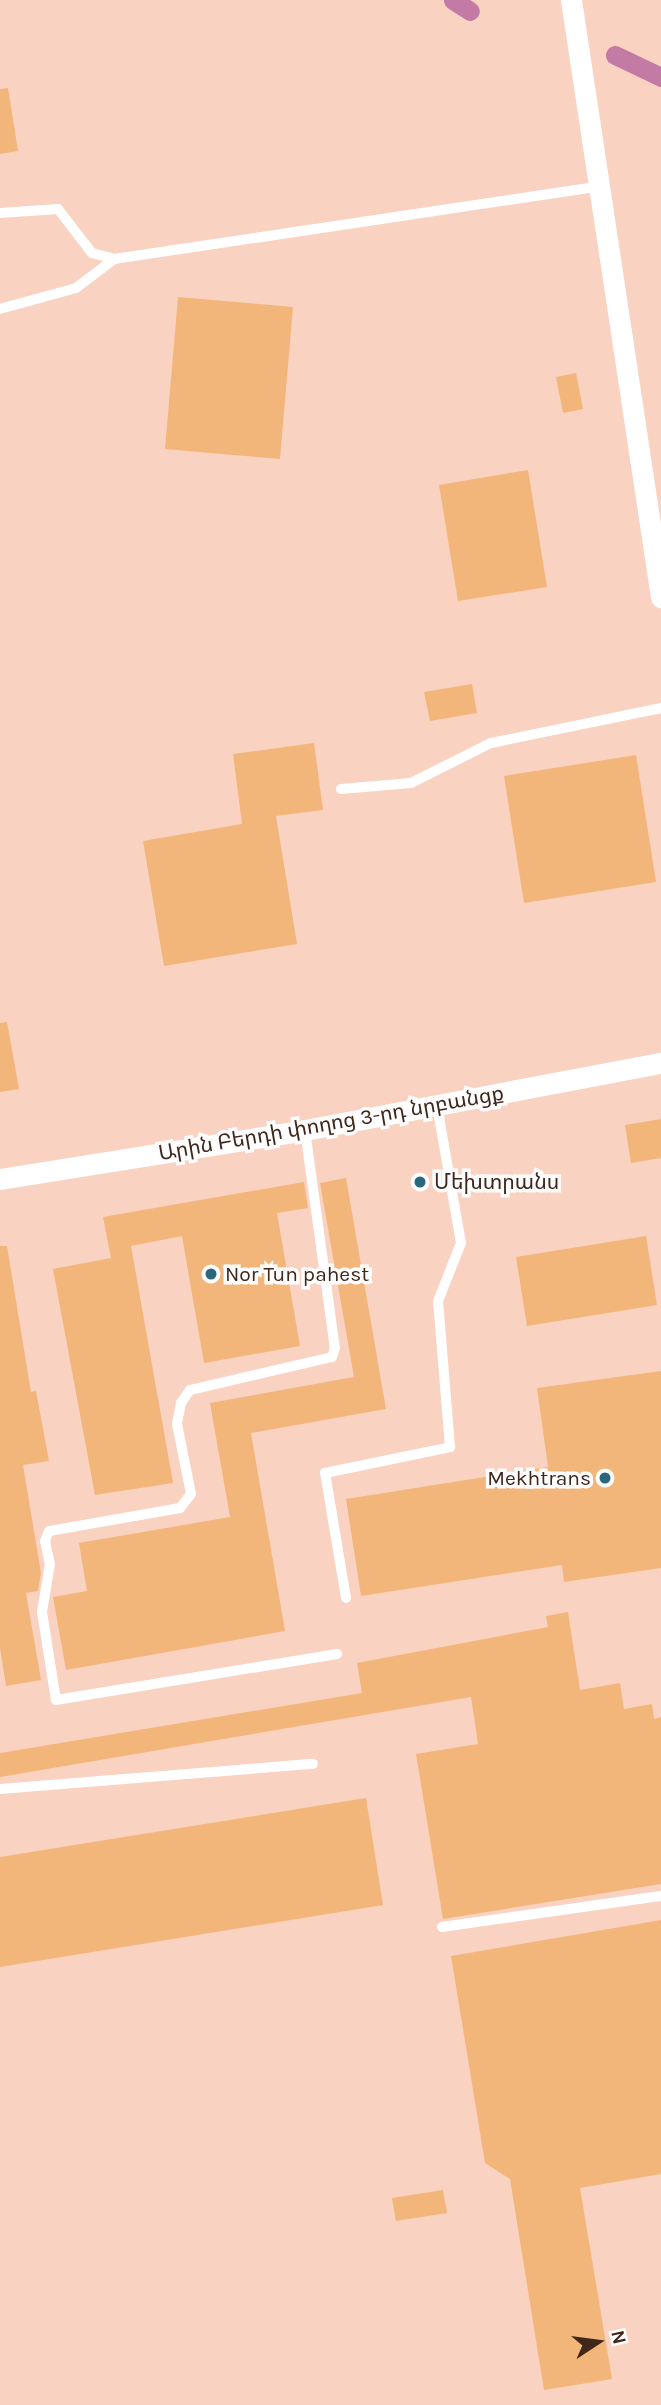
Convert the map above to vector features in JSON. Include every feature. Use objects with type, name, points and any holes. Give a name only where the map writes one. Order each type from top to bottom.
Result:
[{"type":"street","points":[[571,0],[596,187],[661,597]]},
{"type":"street","name":"Արին Բերդի փողոց 3-րդ նրբանցք","points":[[0,1179],[305,1130],[661,1063]]},
{"type":"lane","points":[[0,213],[58,209],[92,253],[114,259],[596,187]]},
{"type":"lane","points":[[0,309],[76,288],[114,259]]},
{"type":"lane","points":[[341,789],[411,783],[491,743],[661,708]]},
{"type":"lane","points":[[346,1598],[325,1473],[450,1447],[438,1301],[461,1243],[437,1105]]},
{"type":"lane","points":[[305,1130],[335,1348],[332,1357],[190,1390],[181,1403],[177,1424],[191,1494],[180,1508],[49,1531],[45,1541],[50,1564],[42,1612],[56,1700],[337,1654]]},
{"type":"lane","points":[[0,1789],[313,1763]]},
{"type":"lane","points":[[442,1927],[661,1896]]},
{"type":"building","points":[[8,88],[18,151],[0,154],[0,89]]},
{"type":"building","points":[[178,297],[293,307],[280,459],[165,449]]},
{"type":"building","points":[[576,373],[583,409],[563,413],[556,377]]},
{"type":"building","points":[[528,470],[547,587],[458,601],[439,485]]},
{"type":"building","points":[[472,684],[477,713],[430,721],[424,692]]},
{"type":"building","points":[[314,743],[323,810],[276,816],[297,944],[164,966],[143,841],[242,824],[233,754]]},
{"type":"building","points":[[636,755],[656,882],[524,903],[504,776]]},
{"type":"building","points":[[7,1022],[19,1089],[0,1092],[0,1023]]},
{"type":"building","points":[[661,1119],[661,1158],[631,1163],[625,1125]]},
{"type":"building","points":[[346,1178],[386,1409],[251,1433],[285,1631],[66,1670],[53,1597],[87,1591],[79,1543],[230,1517],[210,1403],[354,1377],[320,1183]]},
{"type":"building","points":[[304,1182],[308,1208],[277,1213],[300,1346],[204,1363],[182,1236],[131,1246],[173,1483],[95,1495],[53,1269],[111,1258],[103,1217]]},
{"type":"building","points":[[646,1236],[657,1305],[527,1326],[516,1257]]},
{"type":"building","points":[[0,1246],[7,1246],[31,1392],[36,1391],[49,1461],[23,1465],[41,1573],[38,1591],[26,1593],[41,1680],[6,1686],[0,1648]]},
{"type":"building","points":[[661,1371],[661,1568],[564,1582],[562,1565],[361,1596],[346,1499],[548,1467],[537,1388]]},
{"type":"building","points":[[568,1612],[580,1690],[620,1683],[624,1709],[652,1704],[654,1719],[661,1717],[661,1884],[443,1919],[416,1754],[478,1744],[471,1697],[0,1777],[0,1753],[362,1693],[357,1663],[548,1627],[546,1616]]},
{"type":"building","points":[[366,1798],[383,1905],[0,1967],[0,1857]]},
{"type":"building","points":[[661,1920],[661,2174],[580,2188],[612,2379],[544,2390],[510,2179],[485,2163],[451,1956]]},
{"type":"building","points":[[443,2190],[447,2213],[396,2221],[392,2198]]},
{"type":"waterway","points":[[453,0],[470,11]]},
{"type":"waterway","points":[[615,55],[661,77]]},
{"type":"place","name":"Մեխտրանս","points":[[420,1182]]},
{"type":"place","name":"Nor Tun pahest","points":[[211,1274]]},
{"type":"place","name":"Mekhtrans","points":[[605,1478]]}]
